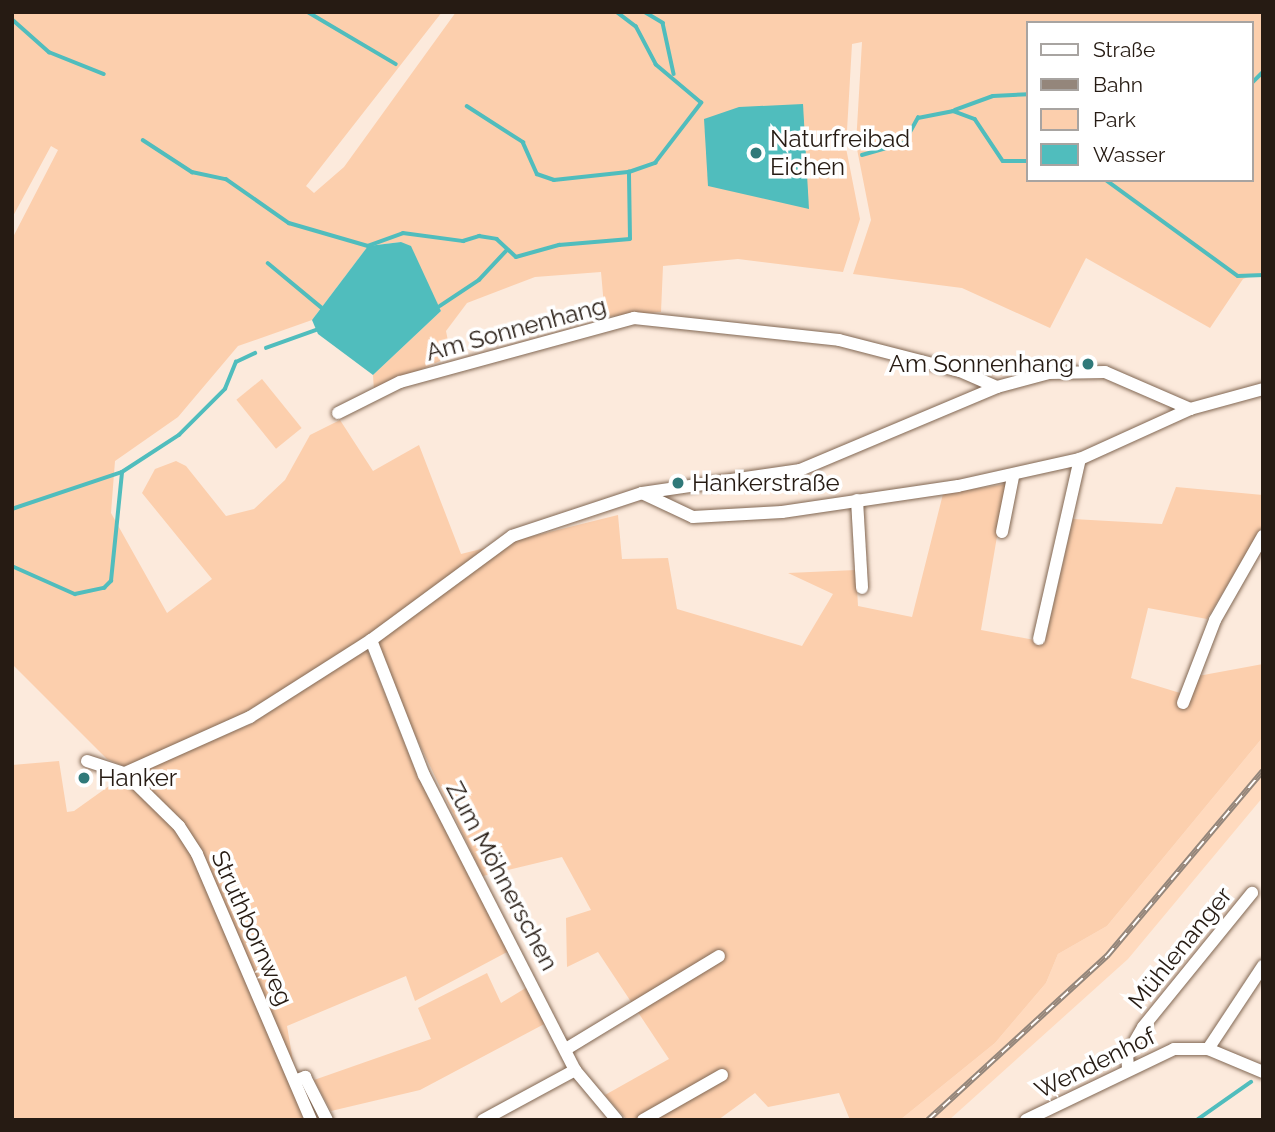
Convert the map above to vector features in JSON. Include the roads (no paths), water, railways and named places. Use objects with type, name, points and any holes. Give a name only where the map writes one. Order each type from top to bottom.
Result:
[{"type":"street","name":"Am Sonnenhang","points":[[338,412],[400,382],[634,318],[839,340],[960,370],[997,387]]},
{"type":"street","points":[[87,761],[125,773],[250,718],[371,640],[512,536],[642,492],[800,471],[997,387],[1049,373],[1105,372],[1190,409]]},
{"type":"street","points":[[642,492],[693,517],[857,500],[1013,477],[1080,460],[1190,409],[1263,389]]},
{"type":"street","points":[[1039,639],[1080,460]]},
{"type":"street","points":[[1002,532],[1013,477]]},
{"type":"street","points":[[857,500],[862,588]]},
{"type":"street","points":[[1183,704],[1215,620],[1263,536]]},
{"type":"street","name":"Zum Möhnerschen","points":[[371,640],[424,775],[575,1070],[617,1120]]},
{"type":"street","name":"Struthbornweg","points":[[125,773],[179,826],[197,854],[297,1080],[311,1120]]},
{"type":"street","name":"Mühlenanger","points":[[1128,1068],[1127,1055],[1143,1027],[1252,893]]},
{"type":"street","points":[[566,1049],[719,956]]},
{"type":"street","points":[[1208,1049],[1263,966]]},
{"type":"street","name":"Wendenhof","points":[[1026,1120],[1128,1068],[1174,1049],[1208,1049],[1263,1072]]},
{"type":"street","points":[[483,1120],[575,1070]]},
{"type":"street","points":[[643,1120],[722,1075]]},
{"type":"street","points":[[297,1080],[305,1077],[327,1120]]},
{"type":"water","name":"Naturfreibad Eichen","points":[[803,104],[809,209],[708,186],[704,119],[739,107]]},
{"type":"water","points":[[401,242],[411,246],[441,311],[373,375],[318,334],[312,320],[368,246]]},
{"type":"waterway","points":[[308,12],[396,64]]},
{"type":"waterway","points":[[143,140],[192,172],[226,179],[289,223],[368,246],[403,233],[463,241],[479,236],[497,239],[516,257],[559,245],[630,239],[629,172],[655,163],[701,103],[656,65],[636,27],[616,12]]},
{"type":"waterway","points":[[645,12],[663,23],[674,74]]},
{"type":"waterway","points":[[12,19],[49,52],[104,74]]},
{"type":"waterway","points":[[1254,81],[1263,72]]},
{"type":"waterway","points":[[955,110],[993,96],[1026,94]]},
{"type":"waterway","points":[[467,106],[523,142],[537,174],[554,180],[628,172]]},
{"type":"waterway","points":[[862,155],[904,143],[918,118],[953,111],[975,119],[1003,161],[1026,161]]},
{"type":"waterway","points":[[1109,182],[1238,276],[1263,275]]},
{"type":"waterway","points":[[440,306],[479,280],[506,251]]},
{"type":"waterway","points":[[268,263],[321,307]]},
{"type":"waterway","points":[[266,348],[316,330]]},
{"type":"waterway","points":[[12,509],[122,472],[179,435],[225,389],[236,362],[255,353]]},
{"type":"waterway","points":[[12,566],[75,594],[104,588],[111,581],[122,473]]},
{"type":"waterway","points":[[1197,1120],[1251,1082]]},
{"type":"railway","points":[[928,1120],[1107,956],[1263,771]]},
{"type":"place","name":"Naturfreibad Eichen","points":[[756,153]]},
{"type":"place","name":"Am Sonnenhang","points":[[1088,364]]},
{"type":"place","name":"Hankerstraße","points":[[678,483]]},
{"type":"place","name":"Hanker","points":[[84,778]]}]
